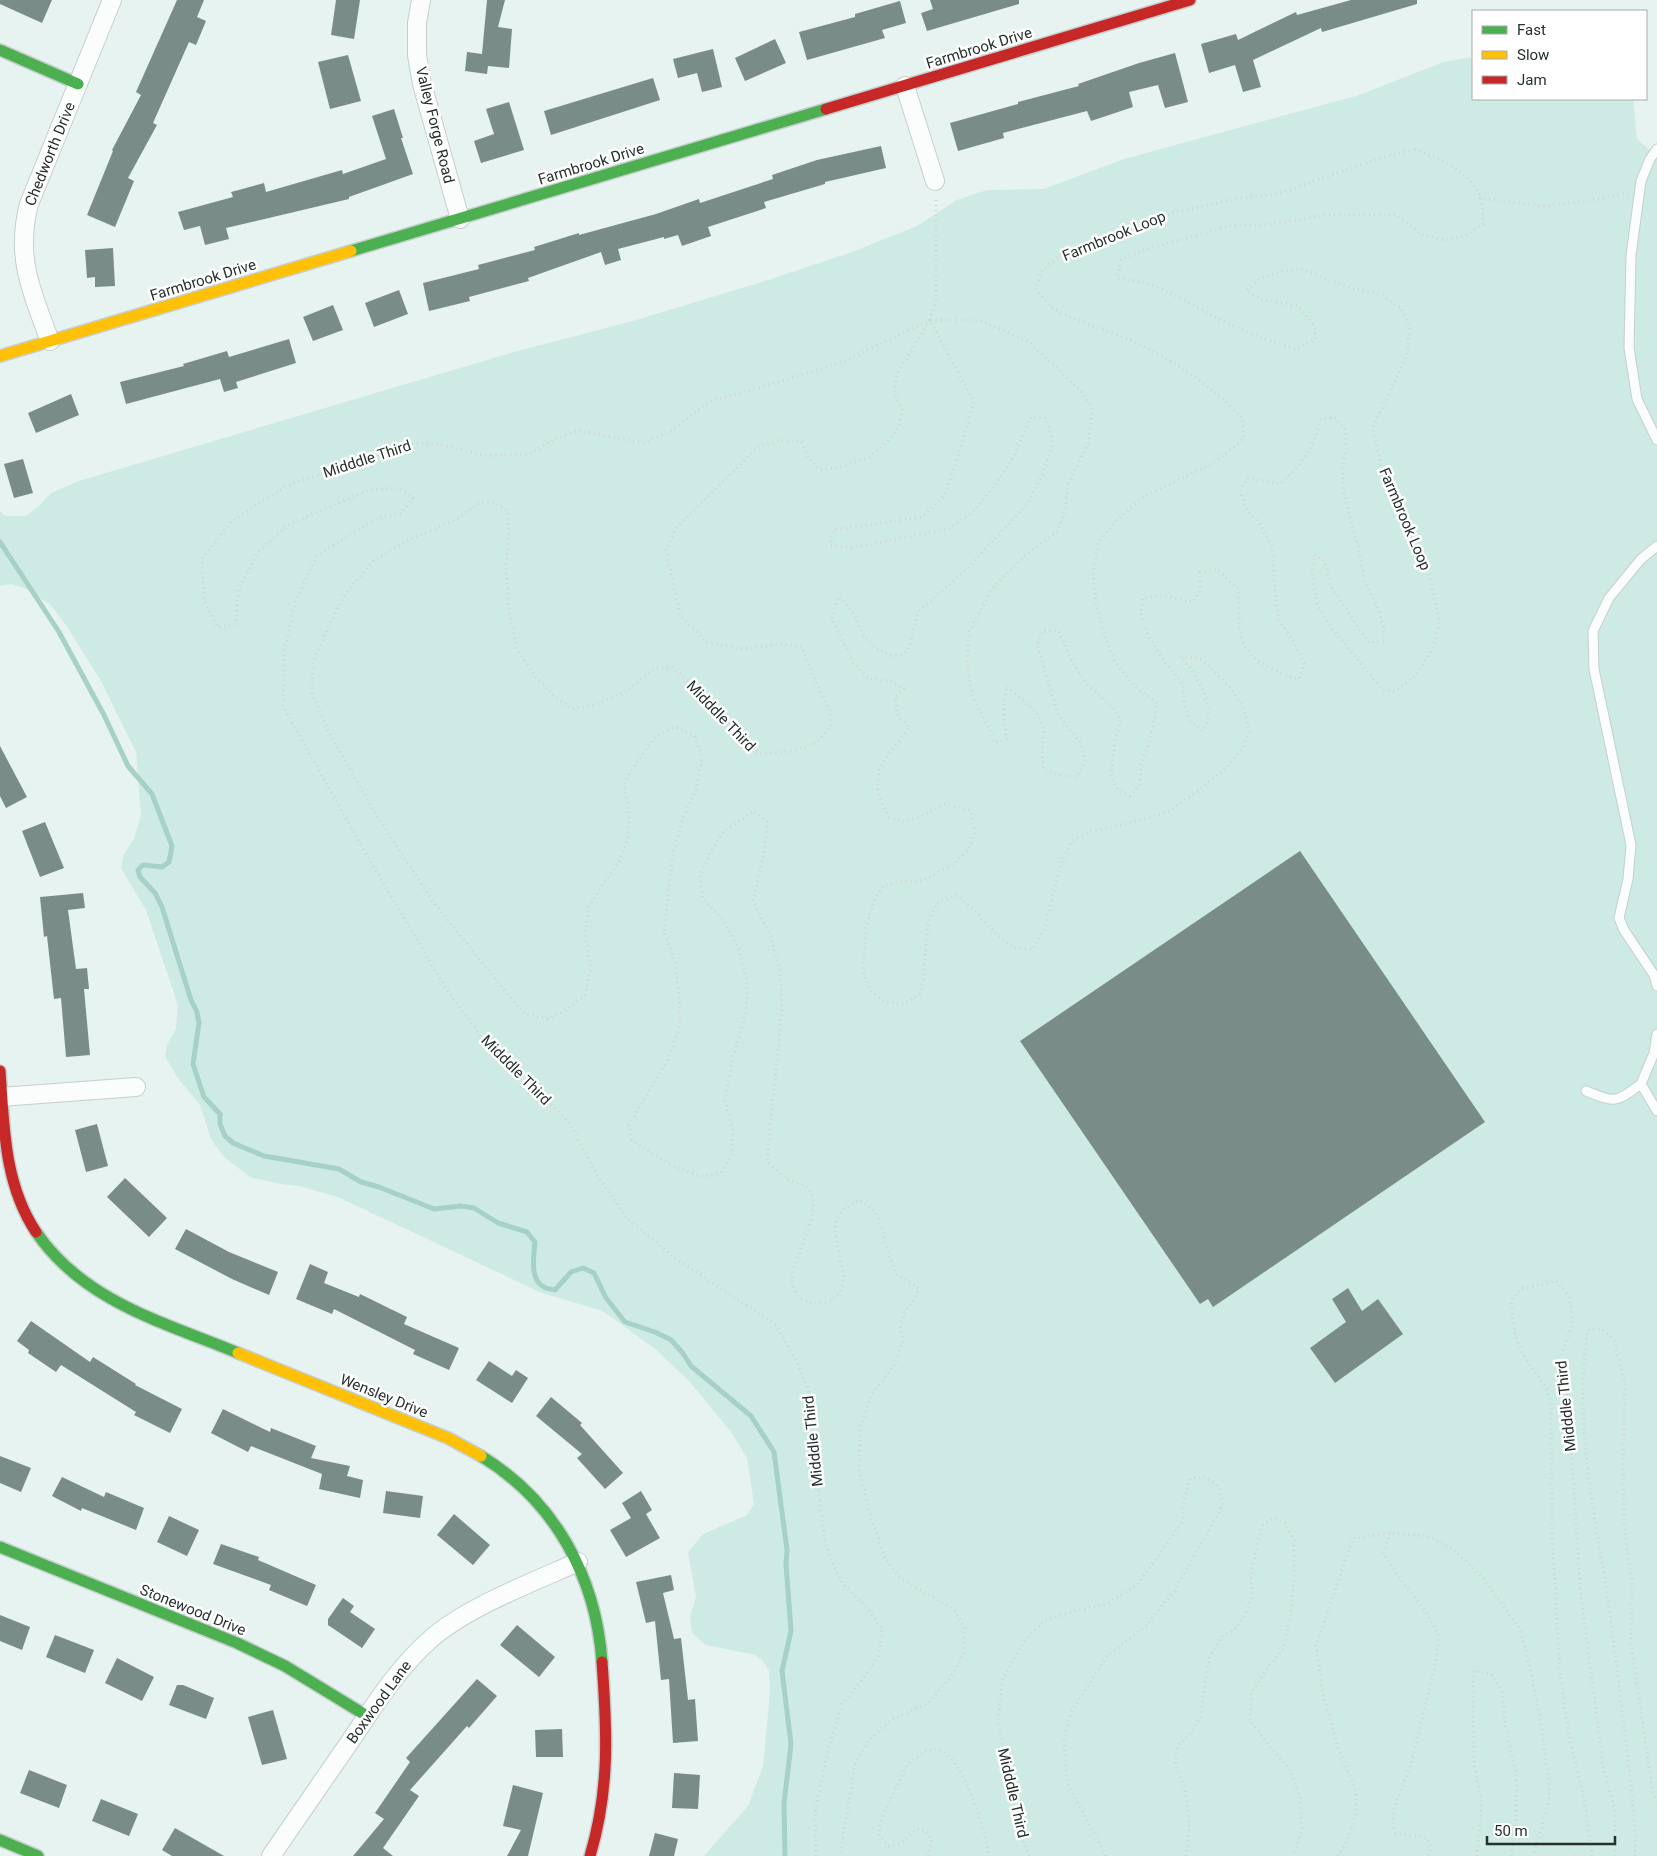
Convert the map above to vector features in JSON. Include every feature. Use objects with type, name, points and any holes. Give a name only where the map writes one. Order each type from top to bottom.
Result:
[{"type":"street","name":"Chedworth Drive","points":[[50,341],[31,291],[25,267],[23,241],[26,216],[29,204],[112,0]]},
{"type":"street","name":"Valley Forge Road","points":[[420,0],[417,23],[417,55],[422,84],[460,219]]},
{"type":"street","name":"Farmbrook Drive","points":[[0,356],[1190,0]]},
{"type":"street","points":[[0,50],[78,84]]},
{"type":"street","points":[[905,86],[935,181]]},
{"type":"street","name":"Wensley Drive","points":[[0,1070],[1,1097],[9,1165],[21,1202],[35,1228],[52,1252],[74,1274],[98,1293],[125,1307],[448,1438],[485,1458],[502,1470],[537,1502],[559,1529],[578,1562],[590,1594],[598,1628],[608,1751],[604,1808],[590,1856]]},
{"type":"street","points":[[1,1097],[136,1087]]},
{"type":"street","name":"Stonewood Drive","points":[[0,1547],[237,1643],[285,1666],[367,1716]]},
{"type":"street","name":"Boxwood Lane","points":[[271,1856],[386,1688],[408,1660],[448,1626],[485,1605],[578,1562]]},
{"type":"street","points":[[0,1840],[38,1856]]},
{"type":"lane","points":[[1657,149],[1650,159],[1640,190],[1631,255],[1629,348],[1637,399],[1657,440]]},
{"type":"lane","points":[[1657,546],[1641,559],[1609,598],[1594,631],[1594,669],[1631,845],[1628,879],[1619,918],[1624,930],[1654,975],[1657,986]]},
{"type":"lane","points":[[1586,1091],[1606,1099],[1620,1099],[1641,1084],[1654,1052],[1657,1034]]},
{"type":"lane","points":[[1641,1084],[1657,1111]]},
{"type":"path","name":"Farmbrook Loop","points":[[1415,150],[1447,162],[1472,181],[1482,204],[1483,224],[1465,236],[1446,240],[1424,236],[1396,215],[1325,215],[1273,224],[1230,226],[1144,250],[1121,260],[1117,278],[1148,283],[1181,298],[1220,320],[1254,335],[1296,348],[1316,339],[1314,325],[1298,306],[1260,299],[1246,290],[1261,278],[1279,272],[1300,269],[1348,287],[1382,295],[1402,310],[1410,329],[1407,354],[1373,427],[1383,476],[1406,529],[1428,568],[1439,621],[1433,649],[1415,676],[1397,690],[1384,691],[1330,626],[1318,607],[1312,575],[1314,554],[1325,561],[1330,584],[1370,643],[1384,641],[1383,624],[1377,606],[1365,583],[1358,546],[1343,491],[1343,462],[1347,447],[1345,429],[1334,417],[1321,419],[1316,440],[1303,460],[1280,484],[1248,478],[1240,489],[1246,508],[1258,522],[1272,546],[1275,594],[1280,620],[1293,640],[1304,664],[1298,678],[1284,675],[1269,668],[1251,654],[1241,638],[1238,589],[1217,569],[1200,572],[1200,592],[1193,602],[1162,595],[1143,598],[1141,616],[1149,637],[1165,662],[1183,684],[1184,703],[1189,719],[1203,731],[1209,715],[1205,696],[1193,671],[1181,656],[1200,658],[1230,688],[1244,710],[1249,732],[1243,748],[1227,767],[1201,789],[1167,812],[1126,824],[1091,830],[1072,841],[1061,864],[1044,929],[1033,949],[1013,948],[990,928],[974,909],[956,895],[939,901],[928,922],[924,974],[920,994],[904,1004],[885,1002],[870,990],[863,970],[866,926],[874,901],[884,885],[902,881],[923,881],[955,863],[969,849],[975,832],[970,810],[945,804],[905,822],[890,817],[879,798],[876,777],[884,760],[910,727],[898,717],[895,698],[904,689],[890,681],[870,679],[853,663],[831,616],[839,596],[854,614],[864,637],[879,650],[892,656],[901,655],[908,650],[918,612],[967,569],[1028,503],[1043,473],[1053,443],[1046,418],[1031,417],[1012,458],[991,490],[972,513],[948,529],[852,548],[830,545],[833,530],[922,517],[944,496],[974,402],[930,320],[979,320],[1030,342],[1081,391],[1092,407],[1089,443],[1068,483],[1065,510],[1058,531],[1028,554],[994,586],[969,631],[967,665],[972,695],[995,743],[1007,739],[1003,716],[1007,686],[1038,714],[1044,731],[1042,753],[1044,770],[1062,776],[1078,776],[1086,760],[1080,742],[1058,715],[1037,644],[1043,631],[1059,631],[1072,661],[1086,683],[1112,707],[1121,720],[1115,740],[1111,777],[1118,790],[1130,796],[1140,784],[1141,762],[1150,744],[1156,704],[1135,687],[1115,662],[1106,638],[1096,604],[1093,574],[1098,543],[1117,520],[1140,499],[1215,462],[1231,450],[1244,438],[1242,418],[1208,387],[1162,356],[1135,342],[1072,318],[1051,307],[1035,289],[1042,270],[1060,255],[1092,246],[1172,213],[1241,198],[1278,194],[1377,159],[1415,150]]},
{"type":"path","points":[[930,320],[936,301],[935,181]]},
{"type":"path","points":[[1479,198],[1544,206],[1593,200],[1640,190]]},
{"type":"path","name":"Midddle Third","points":[[816,1856],[815,1812],[828,1751],[842,1704],[879,1655],[882,1628],[842,1583],[825,1544],[812,1441],[811,1397],[796,1360],[775,1324],[675,1258],[626,1217],[598,1177],[569,1122],[527,1081],[489,1048],[445,987],[359,842],[283,706],[284,653],[295,603],[316,557],[353,532],[381,517],[402,513],[413,498],[400,488],[368,490],[288,525],[258,552],[238,590],[236,624],[217,627],[204,599],[202,558],[231,522],[258,503],[295,482],[380,458],[413,443],[442,445],[487,456],[530,454],[549,442],[577,430],[643,442],[672,430],[710,401],[756,389],[844,361],[930,320]]},
{"type":"path","name":"Midddle Third","points":[[840,1856],[855,1764],[869,1740],[892,1720],[928,1704],[951,1677],[963,1655],[965,1628],[953,1609],[902,1579],[885,1559],[871,1517],[859,1468],[860,1429],[871,1396],[893,1367],[902,1342],[900,1326],[919,1288],[908,1280],[897,1276],[875,1211],[862,1200],[849,1205],[839,1215],[835,1234],[837,1251],[844,1270],[844,1286],[836,1298],[824,1305],[811,1303],[798,1297],[791,1281],[814,1212],[815,1200],[810,1190],[799,1182],[788,1180],[767,1161],[782,1009],[780,972],[774,946],[753,900],[764,850],[767,822],[754,811],[723,832],[711,851],[700,875],[702,898],[724,921],[739,950],[747,981],[746,1012],[733,1056],[725,1100],[733,1132],[731,1156],[721,1172],[704,1177],[673,1166],[632,1140],[629,1125],[667,1061],[680,1026],[675,962],[664,932],[673,852],[683,818],[696,790],[702,758],[694,735],[675,727],[656,736],[636,763],[624,784],[630,819],[627,841],[618,864],[588,908],[585,933],[591,967],[585,995],[568,1009],[549,1019],[524,1014],[434,903],[375,813],[328,731],[312,693],[313,662],[328,626],[346,593],[374,560],[413,538],[457,519],[478,504],[494,502],[508,510],[509,534],[506,572],[510,616],[517,649],[536,677],[554,696],[572,709],[595,704],[628,690],[654,669],[672,667],[701,692],[746,744],[759,754],[791,751],[816,743],[832,726],[829,708],[817,686],[802,647],[782,644],[743,649],[706,642],[680,615],[666,550],[676,528],[758,447],[781,440],[802,442],[808,459],[820,470],[845,466],[870,457],[887,442],[899,427],[902,410],[894,392],[897,374],[930,320]]},
{"type":"path","name":"Midddle Third","points":[[1592,1856],[1584,1798],[1570,1742],[1560,1675],[1552,1534],[1551,1400],[1546,1387],[1524,1357],[1513,1330],[1511,1301],[1521,1289],[1556,1281],[1570,1296],[1573,1324],[1561,1354],[1568,1396],[1580,1588],[1603,1764],[1615,1812],[1616,1856]]},
{"type":"path","name":"Midddle Third","points":[[1636,1856],[1627,1755],[1612,1633],[1592,1504],[1584,1436],[1583,1356],[1588,1330],[1602,1329],[1614,1340],[1625,1384],[1624,1525],[1632,1585],[1630,1642],[1652,1788],[1657,1804]]},
{"type":"path","name":"Midddle Third","points":[[1029,1856],[1020,1833],[1006,1771],[998,1718],[1003,1677],[1025,1640],[1044,1621],[1106,1604],[1138,1584],[1183,1521],[1183,1502],[1191,1478],[1206,1477],[1219,1487],[1223,1505],[1214,1523],[1174,1591],[1146,1626],[1106,1657],[1071,1713],[1064,1738],[1067,1783],[1106,1856]]},
{"type":"path","points":[[1186,1856],[1190,1825],[1185,1788],[1175,1765],[1178,1745],[1190,1733],[1201,1716],[1210,1656],[1221,1637],[1234,1630],[1246,1614],[1252,1596],[1251,1573],[1262,1526],[1273,1518],[1285,1523],[1294,1540],[1293,1591],[1284,1649],[1267,1669],[1251,1693],[1250,1721],[1290,1769],[1300,1798],[1302,1829],[1294,1856]]},
{"type":"path","points":[[1338,1856],[1347,1841],[1357,1811],[1355,1788],[1338,1748],[1325,1702],[1316,1646],[1353,1538],[1390,1533],[1427,1536],[1453,1549],[1483,1578],[1520,1628],[1540,1720],[1550,1791],[1533,1856]]},
{"type":"path","points":[[1390,1533],[1383,1553],[1427,1613],[1439,1638],[1425,1711],[1411,1764],[1394,1808],[1393,1824],[1395,1833],[1427,1838],[1431,1849],[1428,1856]]},
{"type":"path","points":[[1477,1856],[1482,1802],[1474,1766],[1473,1671],[1491,1674],[1502,1691],[1505,1724],[1517,1779],[1516,1825],[1511,1856]]},
{"type":"path","points":[[928,1856],[932,1840],[926,1831],[917,1829],[900,1844],[888,1846],[878,1833],[883,1814],[907,1765],[925,1751],[938,1749],[953,1761],[964,1779],[988,1844],[989,1856]]},
{"type":"green space","points":[[1472,57],[1472,100],[1633,100],[1637,139],[1651,151],[1657,153],[1657,1856],[704,1856],[748,1806],[763,1766],[770,1693],[769,1671],[763,1661],[755,1655],[706,1645],[692,1633],[690,1616],[696,1597],[688,1552],[703,1534],[747,1515],[754,1504],[747,1458],[731,1432],[690,1382],[655,1349],[600,1310],[542,1293],[338,1197],[299,1186],[250,1177],[223,1156],[211,1139],[200,1105],[177,1077],[165,1056],[167,1044],[176,1029],[178,1005],[146,910],[121,868],[124,854],[134,839],[141,815],[136,752],[102,683],[68,628],[50,604],[24,588],[11,584],[0,586],[0,511],[5,516],[26,516],[51,493],[79,481],[514,352],[633,321],[762,282],[852,252],[917,226],[957,200],[987,190],[1043,189],[1124,159],[1356,96],[1444,62]]},
{"type":"building","points":[[0,0],[52,0],[42,23],[0,4]]},
{"type":"building","points":[[177,0],[204,0],[197,17],[206,21],[196,45],[189,42],[153,123],[157,125],[128,178],[134,181],[115,227],[87,215],[112,150],[141,95],[136,92]]},
{"type":"building","points":[[336,0],[360,0],[354,39],[331,35]]},
{"type":"building","points":[[487,0],[505,0],[498,27],[512,29],[509,68],[488,66],[487,74],[465,71],[467,52],[482,54]]},
{"type":"building","points":[[930,0],[1019,0],[1019,4],[927,31],[921,13],[933,9]]},
{"type":"building","points":[[1351,0],[1417,0],[1417,4],[1322,32],[1321,28],[1253,60],[1261,87],[1243,92],[1235,65],[1209,73],[1201,44],[1236,34],[1238,40],[1296,12],[1297,15]]},
{"type":"building","points":[[900,1],[906,23],[882,30],[885,38],[807,60],[799,32],[855,17],[855,14]]},
{"type":"building","points":[[775,39],[786,63],[745,81],[735,58]]},
{"type":"building","points":[[713,49],[722,87],[702,92],[697,73],[678,78],[673,59]]},
{"type":"building","points":[[1175,53],[1188,102],[1165,108],[1158,85],[1129,92],[1133,107],[1091,121],[1087,111],[1003,133],[1004,138],[958,151],[950,123],[1079,86],[1078,84],[1139,63]]},
{"type":"building","points":[[348,55],[361,101],[330,109],[318,62]]},
{"type":"building","points":[[653,78],[660,100],[551,135],[544,111]]},
{"type":"building","points":[[509,102],[524,150],[481,163],[474,141],[494,134],[486,109]]},
{"type":"building","points":[[394,109],[413,174],[349,197],[349,199],[226,228],[229,239],[205,245],[200,226],[184,230],[178,212],[233,197],[231,192],[264,183],[266,192],[342,170],[343,174],[386,159],[372,116]]},
{"type":"building","points":[[881,146],[886,168],[825,182],[825,184],[764,202],[766,208],[708,227],[711,236],[682,246],[678,235],[618,249],[621,260],[605,265],[601,252],[528,278],[529,281],[469,297],[470,301],[429,311],[423,283],[479,269],[478,265],[535,250],[534,247],[579,233],[579,235],[656,214],[699,199],[700,203],[773,179],[772,175],[817,160]]},
{"type":"building","points":[[113,248],[115,286],[95,287],[95,277],[87,278],[85,250]]},
{"type":"building","points":[[399,290],[408,314],[374,327],[365,303]]},
{"type":"building","points":[[333,305],[343,330],[313,341],[303,317]]},
{"type":"building","points":[[289,339],[296,363],[236,382],[238,388],[224,392],[220,379],[126,404],[120,382],[184,366],[183,364],[227,351],[229,357]]},
{"type":"building","points":[[71,394],[79,415],[36,433],[28,413]]},
{"type":"building","points":[[23,459],[33,493],[14,498],[4,464]]},
{"type":"building","points":[[0,746],[27,797],[6,808],[0,796]]},
{"type":"building","points":[[45,822],[64,868],[40,877],[22,831]]},
{"type":"building","points":[[1300,851],[1485,1122],[1213,1307],[1208,1299],[1200,1304],[1020,1041]]},
{"type":"building","points":[[83,893],[85,908],[68,910],[76,969],[87,968],[89,989],[84,989],[90,1055],[66,1057],[61,998],[54,999],[47,936],[44,937],[40,897]]},
{"type":"building","points":[[97,1124],[108,1166],[86,1172],[75,1130]]},
{"type":"building","points":[[125,1178],[167,1218],[149,1237],[107,1197]]},
{"type":"building","points":[[186,1229],[229,1252],[278,1272],[269,1295],[232,1279],[175,1249]]},
{"type":"building","points":[[310,1264],[328,1272],[324,1283],[359,1297],[360,1294],[407,1317],[404,1324],[459,1348],[449,1370],[413,1354],[415,1350],[334,1309],[332,1314],[296,1299]]},
{"type":"building","points":[[1348,1288],[1362,1311],[1378,1299],[1403,1334],[1335,1383],[1310,1348],[1346,1322],[1332,1299]]},
{"type":"building","points":[[31,1321],[90,1362],[93,1357],[135,1385],[182,1409],[170,1433],[134,1415],[136,1412],[61,1365],[56,1372],[28,1353],[29,1350],[17,1341]]},
{"type":"building","points":[[489,1361],[512,1376],[516,1370],[528,1378],[512,1403],[476,1380]]},
{"type":"building","points":[[551,1397],[582,1423],[580,1425],[623,1473],[605,1489],[577,1458],[582,1454],[536,1416]]},
{"type":"building","points":[[223,1409],[270,1432],[271,1428],[316,1446],[311,1458],[350,1466],[347,1476],[363,1480],[360,1498],[319,1489],[322,1474],[251,1446],[248,1452],[211,1433]]},
{"type":"building","points":[[0,1456],[31,1468],[21,1492],[0,1483]]},
{"type":"building","points":[[62,1477],[104,1497],[106,1492],[144,1508],[136,1530],[82,1508],[81,1511],[52,1496]]},
{"type":"building","points":[[386,1491],[423,1496],[420,1518],[383,1513]]},
{"type":"building","points":[[641,1491],[652,1510],[646,1514],[660,1538],[626,1557],[610,1530],[631,1518],[622,1503]]},
{"type":"building","points":[[454,1514],[490,1545],[473,1565],[437,1535]]},
{"type":"building","points":[[169,1516],[199,1530],[187,1556],[157,1542]]},
{"type":"building","points":[[221,1544],[259,1557],[258,1560],[316,1585],[307,1606],[269,1590],[271,1585],[213,1564]]},
{"type":"building","points":[[671,1575],[674,1590],[663,1593],[674,1639],[681,1638],[688,1700],[695,1699],[698,1741],[673,1743],[669,1679],[661,1680],[655,1621],[646,1623],[636,1582]]},
{"type":"building","points":[[343,1598],[354,1606],[350,1612],[375,1629],[362,1648],[328,1625],[328,1619]]},
{"type":"building","points":[[0,1615],[30,1627],[22,1650],[0,1641]]},
{"type":"building","points":[[517,1625],[555,1657],[539,1677],[500,1645]]},
{"type":"building","points":[[55,1635],[94,1650],[85,1673],[46,1657]]},
{"type":"building","points":[[117,1658],[154,1677],[142,1701],[105,1683]]},
{"type":"building","points":[[477,1679],[497,1696],[469,1728],[467,1726],[410,1790],[419,1796],[383,1848],[393,1856],[353,1856],[384,1819],[375,1813],[410,1762],[406,1758]]},
{"type":"building","points":[[177,1685],[183,1685],[214,1698],[206,1719],[169,1705]]},
{"type":"building","points":[[273,1710],[287,1759],[262,1765],[248,1717]]},
{"type":"building","points":[[562,1729],[563,1757],[536,1757],[535,1730]]},
{"type":"building","points":[[29,1770],[67,1785],[59,1808],[20,1793]]},
{"type":"building","points":[[674,1773],[700,1775],[698,1809],[672,1808]]},
{"type":"building","points":[[513,1785],[543,1793],[528,1856],[507,1856],[521,1830],[503,1826]]},
{"type":"building","points":[[101,1799],[138,1814],[129,1836],[92,1821]]},
{"type":"building","points":[[175,1828],[224,1856],[172,1856],[162,1850]]},
{"type":"building","points":[[655,1833],[678,1839],[674,1856],[649,1856]]},
{"type":"waterway","points":[[0,542],[59,632],[104,715],[128,766],[152,794],[172,846],[169,862],[162,867],[143,865],[138,870],[140,877],[155,893],[162,907],[191,1000],[197,1012],[199,1023],[193,1064],[204,1097],[220,1114],[220,1124],[225,1136],[233,1143],[264,1156],[339,1169],[361,1182],[379,1187],[434,1209],[461,1206],[474,1208],[498,1223],[527,1232],[535,1242],[534,1273],[539,1284],[545,1288],[555,1290],[571,1272],[583,1268],[594,1273],[606,1298],[625,1322],[655,1332],[671,1340],[691,1366],[751,1416],[774,1452],[787,1550],[786,1564],[791,1631],[782,1671],[791,1744],[784,1804],[785,1856]]},
{"type":"traffic: fast","points":[[0,50],[78,84]]},
{"type":"traffic: fast","points":[[351,251],[826,109]]},
{"type":"traffic: fast","points":[[36,1232],[55,1256],[77,1276],[101,1293],[154,1320],[238,1353]]},
{"type":"traffic: fast","points":[[481,1456],[507,1474],[530,1495],[567,1544],[581,1571],[591,1600],[602,1662]]},
{"type":"traffic: fast","points":[[0,1547],[237,1643],[285,1666],[367,1716]]},
{"type":"traffic: fast","points":[[0,1840],[38,1856]]},
{"type":"traffic: slow","points":[[0,356],[351,251]]},
{"type":"traffic: slow","points":[[238,1353],[448,1438],[481,1456]]},
{"type":"traffic: jam","points":[[826,109],[1190,0]]},
{"type":"traffic: jam","points":[[0,1071],[5,1133],[12,1174],[25,1214],[36,1232]]},
{"type":"traffic: jam","points":[[590,1856],[601,1807],[604,1783],[606,1736],[602,1662]]}]
